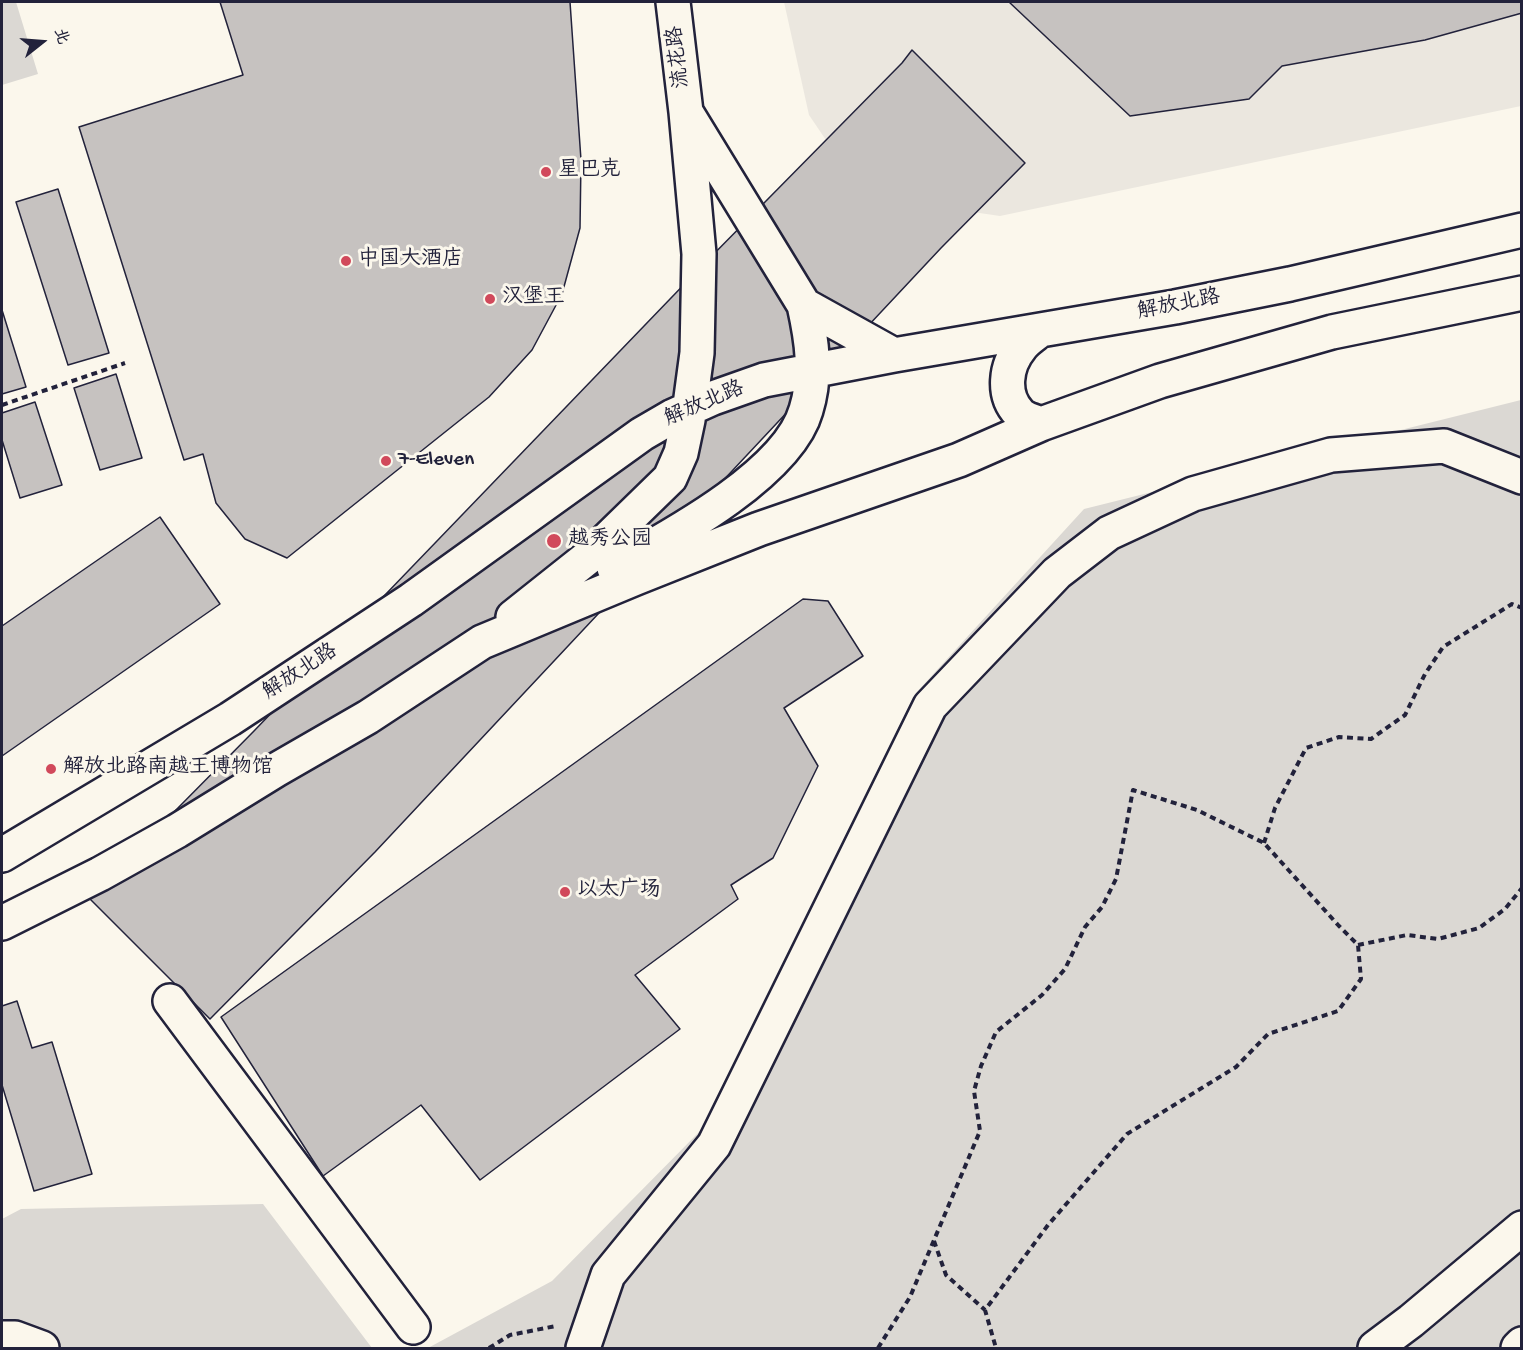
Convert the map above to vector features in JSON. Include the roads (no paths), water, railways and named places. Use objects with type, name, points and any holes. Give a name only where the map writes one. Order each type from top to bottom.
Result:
[{"type":"main road","name":"流花路","points":[[670,478],[681,453],[690,409],[697,352],[699,254],[673,2]]},
{"type":"main road","points":[[2,922],[100,874],[177,831],[368,717],[482,642],[641,553],[698,518],[762,472],[777,456],[795,433],[806,411],[814,370],[812,339],[804,305],[686,112]]},
{"type":"main road","name":"解放北路","points":[[2,855],[240,713],[411,600],[642,434],[713,398],[764,380],[1290,284],[1521,230]]},
{"type":"main road","points":[[482,642],[759,528],[959,460],[1041,424],[1160,381],[1332,332],[1521,293]]},
{"type":"main road","points":[[804,305],[894,355]]},
{"type":"main road","points":[[1039,331],[1021,347],[1010,365],[1006,384],[1011,400],[1020,415],[1041,424]]},
{"type":"main road","points":[[482,642],[591,555],[670,478],[667,460],[658,445],[642,434]]},
{"type":"main road","points":[[588,1334],[608,1275],[714,1146],[930,706],[1057,573],[1108,533],[1193,494],[1330,455],[1444,446],[1521,477]]},
{"type":"main road","points":[[170,1001],[413,1327]]},
{"type":"main road","points":[[1375,1348],[1412,1321],[1521,1228]]},
{"type":"main road","points":[[2,1338],[15,1338],[42,1348]]},
{"type":"main road","points":[[1518,1348],[1521,1344]]},
{"type":"place","name":"星巴克","points":[[546,172]]},
{"type":"place","name":"中国大酒店","points":[[346,261]]},
{"type":"place","name":"汉堡王","points":[[490,299]]},
{"type":"place","name":"7-Eleven","points":[[386,461]]},
{"type":"place","name":"越秀公园","points":[[554,541]]},
{"type":"place","name":"解放北路南越王博物馆","points":[[51,769]]},
{"type":"place","name":"以太广场","points":[[565,892]]}]
